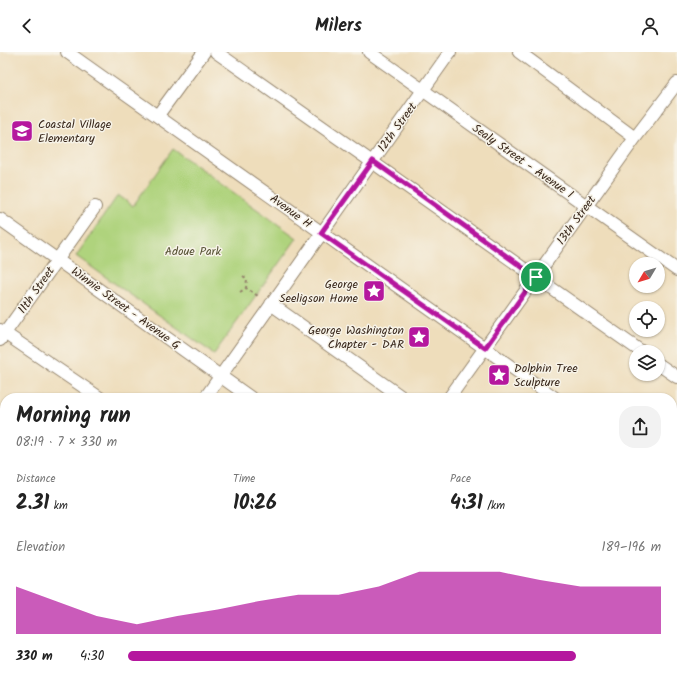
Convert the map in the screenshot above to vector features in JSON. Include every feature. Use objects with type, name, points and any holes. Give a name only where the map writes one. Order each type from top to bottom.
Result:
[{"type":"street","name":"Avenue H","points":[[67,52],[548,393]]},
{"type":"street","points":[[158,116],[204,52]]},
{"type":"street","points":[[216,52],[373,161],[632,345]]},
{"type":"street","name":"Sealy Street - Avenue I","points":[[369,52],[677,270]]},
{"type":"street","name":"12th Street","points":[[208,393],[450,52]]},
{"type":"street","points":[[519,52],[635,138]]},
{"type":"street","name":"13th Street","points":[[453,393],[635,138],[677,83]]},
{"type":"street","name":"11th Street","points":[[2,334],[95,206]]},
{"type":"street","name":"Winnie Street - Avenue G","points":[[0,219],[244,393]]},
{"type":"street","points":[[271,304],[396,393]]},
{"type":"street","points":[[2,334],[92,393]]},
{"type":"street","points":[[665,369],[677,377]]},
{"type":"path","points":[[240,292],[246,288],[247,279],[243,276]]},
{"type":"path","points":[[246,288],[258,296]]},
{"type":"green space","name":"Adoue Park","points":[[173,149],[297,238],[214,354],[76,256],[118,195],[133,206]]},
{"type":"place","name":"Coastal Village Elementary","points":[[22,131]]},
{"type":"place","name":"George Seeligson Home","points":[[374,291]]},
{"type":"place","name":"George Washington Chapter - DAR","points":[[419,337]]},
{"type":"place","name":"Dolphin Tree Sculpture","points":[[499,375]]},
{"type":"route","points":[[373,161],[536,277],[485,348],[321,233],[373,161]]}]
